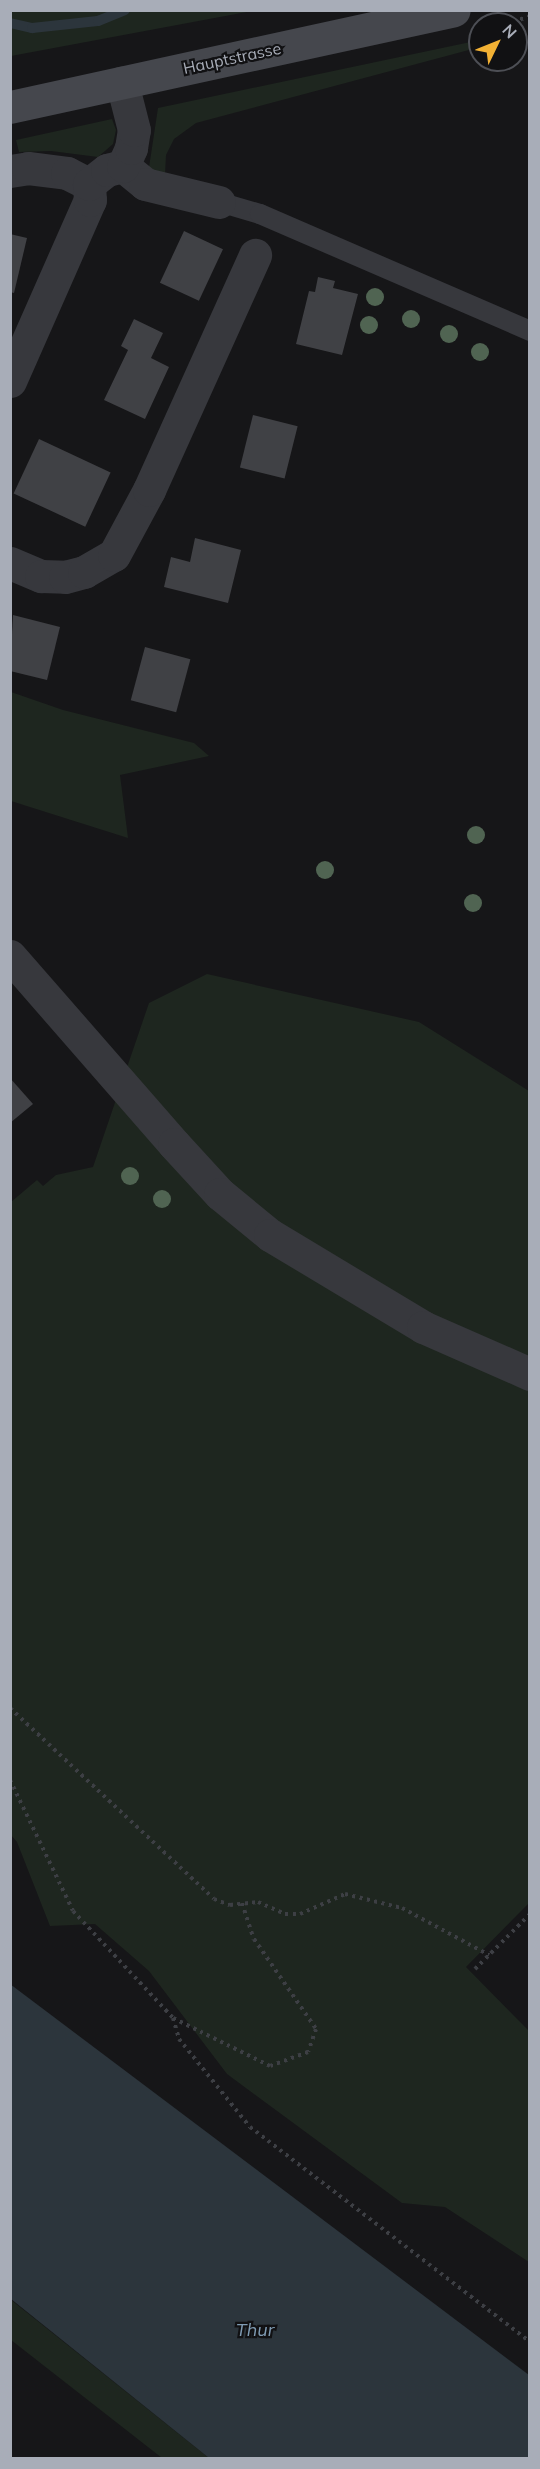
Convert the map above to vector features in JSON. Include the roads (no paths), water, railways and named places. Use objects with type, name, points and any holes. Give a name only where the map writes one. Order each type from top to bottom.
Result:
[{"type":"main road","name":"Hauptstrasse","points":[[10,107],[454,10]]},
{"type":"street","points":[[122,82],[134,130],[123,166]]},
{"type":"street","points":[[89,184],[107,170],[123,166],[152,186],[219,202]]},
{"type":"street","points":[[10,171],[28,168],[67,173],[89,184]]},
{"type":"street","points":[[10,381],[90,200],[89,184]]},
{"type":"street","points":[[10,563],[41,576],[65,577],[84,572],[114,555],[149,490],[255,255]]},
{"type":"street","points":[[10,956],[220,1194],[270,1236],[423,1327],[530,1374]]},
{"type":"lane","points":[[219,202],[271,218],[530,332]]},
{"type":"water","name":"Thur","points":[[10,1984],[529,2375],[529,2458],[209,2458],[11,2299]]},
{"type":"waterway","points":[[10,23],[32,28],[98,21],[125,10]]}]
